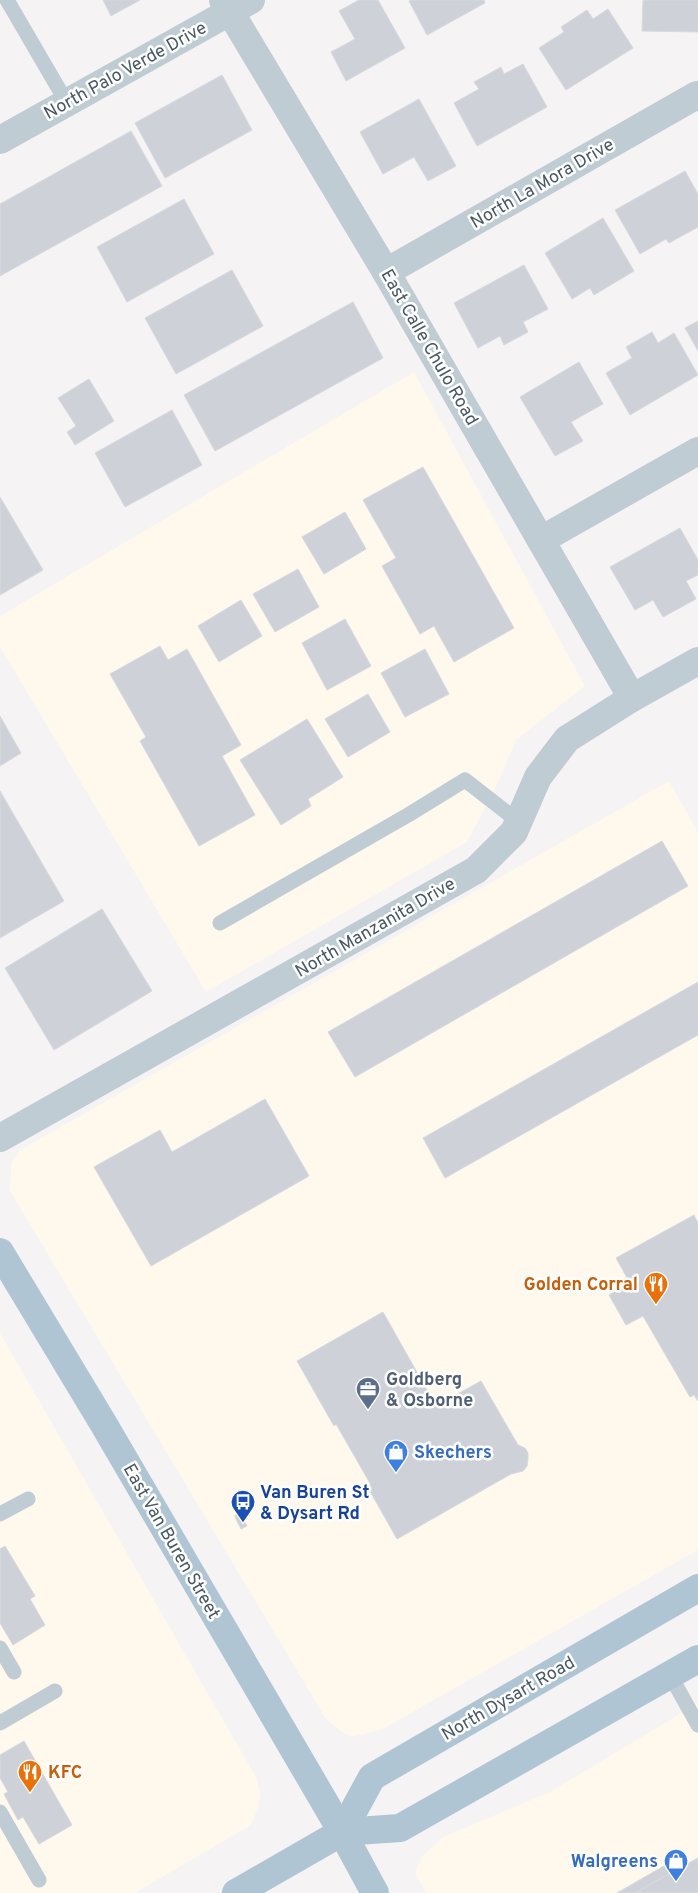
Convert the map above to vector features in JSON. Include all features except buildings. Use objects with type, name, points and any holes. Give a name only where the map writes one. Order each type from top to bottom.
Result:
[{"type":"main road","name":"East Van Buren Street","points":[[0,1252],[103,1423],[342,1832],[375,1893]]},
{"type":"main road","name":"North Dysart Road","points":[[342,1832],[372,1777],[698,1588]]},
{"type":"main road","points":[[236,1893],[342,1832],[400,1828],[698,1658]]},
{"type":"street","name":"North Palo Verde Drive","points":[[0,140],[235,4]]},
{"type":"street","name":"East Calle Chulo Road","points":[[235,4],[386,272],[632,698]]},
{"type":"street","name":"North La Mora Drive","points":[[386,272],[697,96]]},
{"type":"street","points":[[541,540],[698,451]]},
{"type":"street","name":"North Manzanita Drive","points":[[0,1138],[476,870],[514,832],[538,776],[567,739],[632,698],[698,661]]},
{"type":"lane","points":[[7,0],[67,102]]},
{"type":"lane","points":[[220,923],[465,780],[519,822]]},
{"type":"lane","points":[[0,1514],[28,1499]]},
{"type":"lane","points":[[0,1648],[14,1672]]},
{"type":"lane","points":[[670,1675],[698,1725]]},
{"type":"lane","points":[[0,1723],[55,1691]]},
{"type":"lane","points":[[0,1812],[39,1880]]},
{"type":"shaded area","points":[[414,372],[585,686],[516,740],[496,787],[467,842],[206,992],[0,647],[0,616]]},
{"type":"shaded area","points":[[669,781],[698,832],[698,1550],[383,1729],[352,1737],[342,1732],[326,1719],[10,1191],[11,1164],[20,1150]]},
{"type":"shaded area","points":[[0,1333],[256,1777],[260,1791],[258,1808],[251,1825],[135,1893],[0,1893]]},
{"type":"shaded area","points":[[698,1703],[698,1893],[426,1893],[415,1873],[421,1858],[443,1837],[550,1792]]},
{"type":"place","name":"Golden Corral","points":[[656,1305]]},
{"type":"place","name":"Goldberg & Osborne","points":[[368,1410]]},
{"type":"place","name":"Skechers","points":[[396,1473]]},
{"type":"place","name":"Van Buren St & Dysart Rd","points":[[243,1523]]},
{"type":"place","name":"KFC","points":[[30,1793]]},
{"type":"place","name":"Walgreens","points":[[676,1882]]}]
